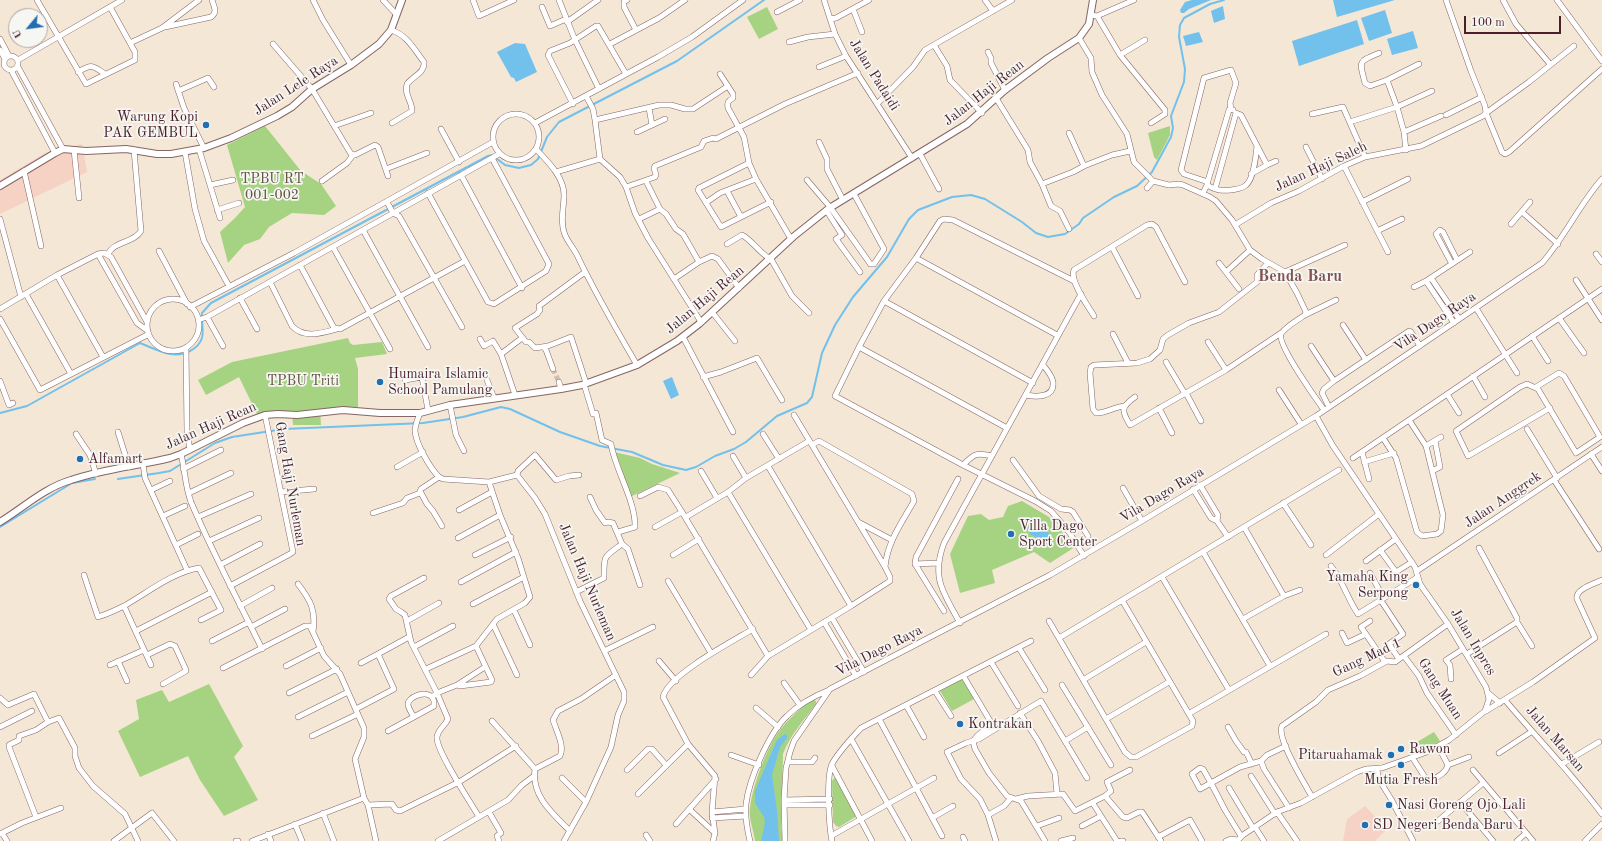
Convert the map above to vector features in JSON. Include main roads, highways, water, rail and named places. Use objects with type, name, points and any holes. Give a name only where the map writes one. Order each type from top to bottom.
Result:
[{"type":"water","points":[[1192,0],[1211,0],[1181,13],[1180,10],[1185,2]]},
{"type":"water","points":[[1333,0],[1395,0],[1337,17]]},
{"type":"water","points":[[1223,6],[1225,19],[1214,23],[1211,11]]},
{"type":"water","points":[[1385,10],[1392,33],[1369,41],[1361,18]]},
{"type":"water","points":[[1357,20],[1364,44],[1299,66],[1292,41]]},
{"type":"water","points":[[1413,31],[1418,48],[1392,55],[1387,39]]},
{"type":"water","points":[[1199,32],[1203,42],[1186,46],[1183,36]]},
{"type":"water","points":[[515,43],[525,44],[537,72],[516,82],[514,78],[511,77],[497,52]]},
{"type":"water","points":[[672,377],[679,395],[671,399],[663,381]]},
{"type":"water","points":[[1031,525],[1035,525],[1052,535],[1047,543],[1030,534],[1028,528]]},
{"type":"water","points":[[785,734],[787,735],[787,738],[780,747],[772,775],[779,841],[761,841],[765,822],[764,817],[755,803],[755,791],[777,740]]},
{"type":"waterway","points":[[0,413],[27,406],[140,343],[158,351],[171,354],[184,353],[194,349],[198,346],[202,338],[202,313],[211,303],[488,156],[492,155],[505,165],[519,168],[531,165],[538,159],[547,137],[559,122],[677,61],[764,0]]},
{"type":"waterway","points":[[118,479],[170,471],[215,443],[232,437],[284,429],[423,423],[463,417],[501,407],[510,409],[560,432],[600,446],[632,452],[663,465],[686,470],[696,467],[715,456],[734,449],[746,442],[777,416],[807,403],[812,397],[822,353],[835,325],[853,297],[887,257],[909,219],[918,210],[952,197],[971,195],[985,199],[1022,222],[1036,233],[1048,237],[1065,234],[1079,224],[1083,218],[1114,197],[1137,186],[1152,172],[1171,137],[1173,128],[1171,116],[1184,82],[1185,69],[1179,37],[1180,25],[1184,18],[1210,4],[1224,0]]},
{"type":"waterway","points":[[0,527],[72,483],[95,479]]},
{"type":"tunnel","points":[[553,369],[559,382]]},
{"type":"place","name":"Warung Kopi PAK GEMBUL","points":[[206,125]]},
{"type":"place","name":"Humaira Islamic School Pamulang","points":[[380,382]]},
{"type":"place","name":"Alfamart","points":[[80,459]]},
{"type":"place","name":"Villa Dago Sport Center","points":[[1011,534]]},
{"type":"place","name":"Yamaha King Serpong","points":[[1416,585]]},
{"type":"place","name":"Kontrakan","points":[[960,724]]},
{"type":"place","name":"Rawon","points":[[1401,749]]},
{"type":"place","name":"Pitaruahamak","points":[[1391,755]]},
{"type":"place","name":"Mutia Fresh","points":[[1401,765]]},
{"type":"place","name":"Nasi Goreng Ojo Lali","points":[[1389,805]]},
{"type":"place","name":"SD Negeri Benda Baru 1","points":[[1365,825]]},
{"type":"district","name":"Benda Baru","points":[[1300,277]]},
{"type":"park label","name":"TPBU RT 001-002","points":[[272,188]]},
{"type":"park label","name":"TPBU Triti","points":[[303,381]]}]
